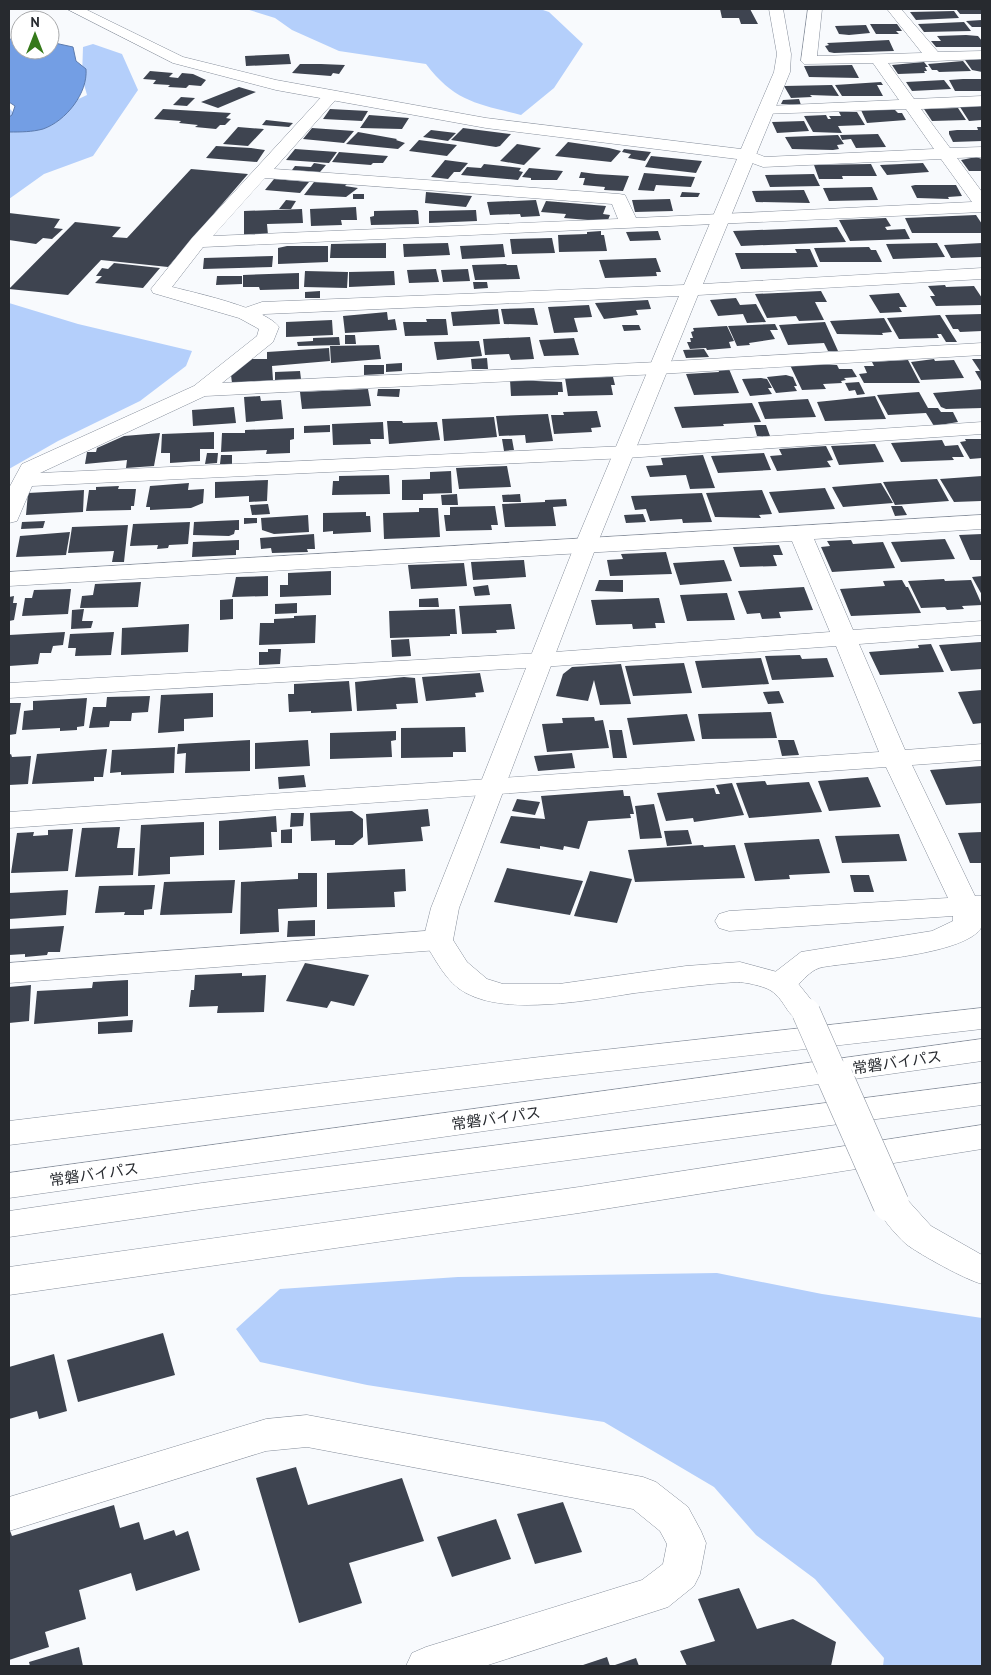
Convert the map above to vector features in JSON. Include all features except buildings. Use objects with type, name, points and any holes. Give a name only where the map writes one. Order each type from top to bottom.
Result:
[{"type":"main road","points":[[74,9],[178,60],[331,96],[486,123],[747,155],[763,162],[982,152]]},
{"type":"main road","points":[[776,9],[784,54],[782,72],[585,547],[445,908],[438,940],[457,969],[476,986],[503,994],[559,994],[686,976],[740,972],[781,983],[806,1012],[891,1204],[919,1234],[982,1271]]},
{"type":"main road","points":[[815,9],[809,61],[982,55]]},
{"type":"main road","points":[[894,9],[934,57]]},
{"type":"main road","points":[[878,60],[982,205]]},
{"type":"main road","points":[[9,516],[22,480],[30,469],[201,390],[266,338],[269,327],[246,314],[160,289],[198,242],[331,96]]},
{"type":"main road","points":[[767,111],[982,101]]},
{"type":"main road","points":[[261,173],[618,199],[629,223]]},
{"type":"main road","points":[[198,242],[629,223],[720,221],[982,205]]},
{"type":"main road","points":[[246,314],[262,308],[690,290],[982,273]]},
{"type":"main road","points":[[201,390],[658,368],[982,349]]},
{"type":"main road","points":[[22,480],[626,452],[982,428]]},
{"type":"main road","points":[[9,579],[585,547],[982,522]]},
{"type":"main road","points":[[781,983],[811,959],[940,940],[968,925],[974,906],[895,758],[800,532]]},
{"type":"main road","points":[[9,691],[541,660],[982,628]]},
{"type":"main road","points":[[9,820],[493,788],[982,752]]},
{"type":"main road","points":[[730,921],[974,906]]},
{"type":"main road","points":[[9,973],[438,940]]},
{"type":"main road","points":[[9,1132],[540,1068],[982,1018]]},
{"type":"main road","name":"常磐バイパス","points":[[9,1186],[982,1050]]},
{"type":"main road","points":[[9,1224],[202,1196],[982,1094]]},
{"type":"main road","points":[[9,1281],[578,1200],[982,1137]]},
{"type":"main road","points":[[9,1514],[266,1435],[307,1431],[643,1494],[674,1519],[687,1543],[680,1574],[654,1594],[426,1666]]},
{"type":"shaded area","points":[[246,9],[540,9],[549,12],[583,44],[554,88],[521,115],[468,100],[447,86],[426,64],[339,51],[292,30],[275,18]]},
{"type":"shaded area","points":[[9,39],[10,60],[60,60],[60,44],[73,47],[76,61],[86,69],[86,78],[74,105],[60,120],[43,129],[9,132],[9,117],[12,115],[15,106],[9,102]]},
{"type":"shaded area","points":[[93,44],[122,54],[138,90],[93,156],[44,174],[9,199],[9,108],[14,113],[49,113],[87,95],[82,77],[83,47]]},
{"type":"shaded area","points":[[9,303],[78,324],[192,351],[186,366],[140,401],[58,441],[9,469]]},
{"type":"shaded area","points":[[717,1273],[822,1294],[982,1318],[982,1666],[883,1666],[884,1658],[815,1579],[756,1535],[714,1487],[604,1422],[367,1385],[260,1362],[236,1329],[280,1289],[458,1277]]}]
